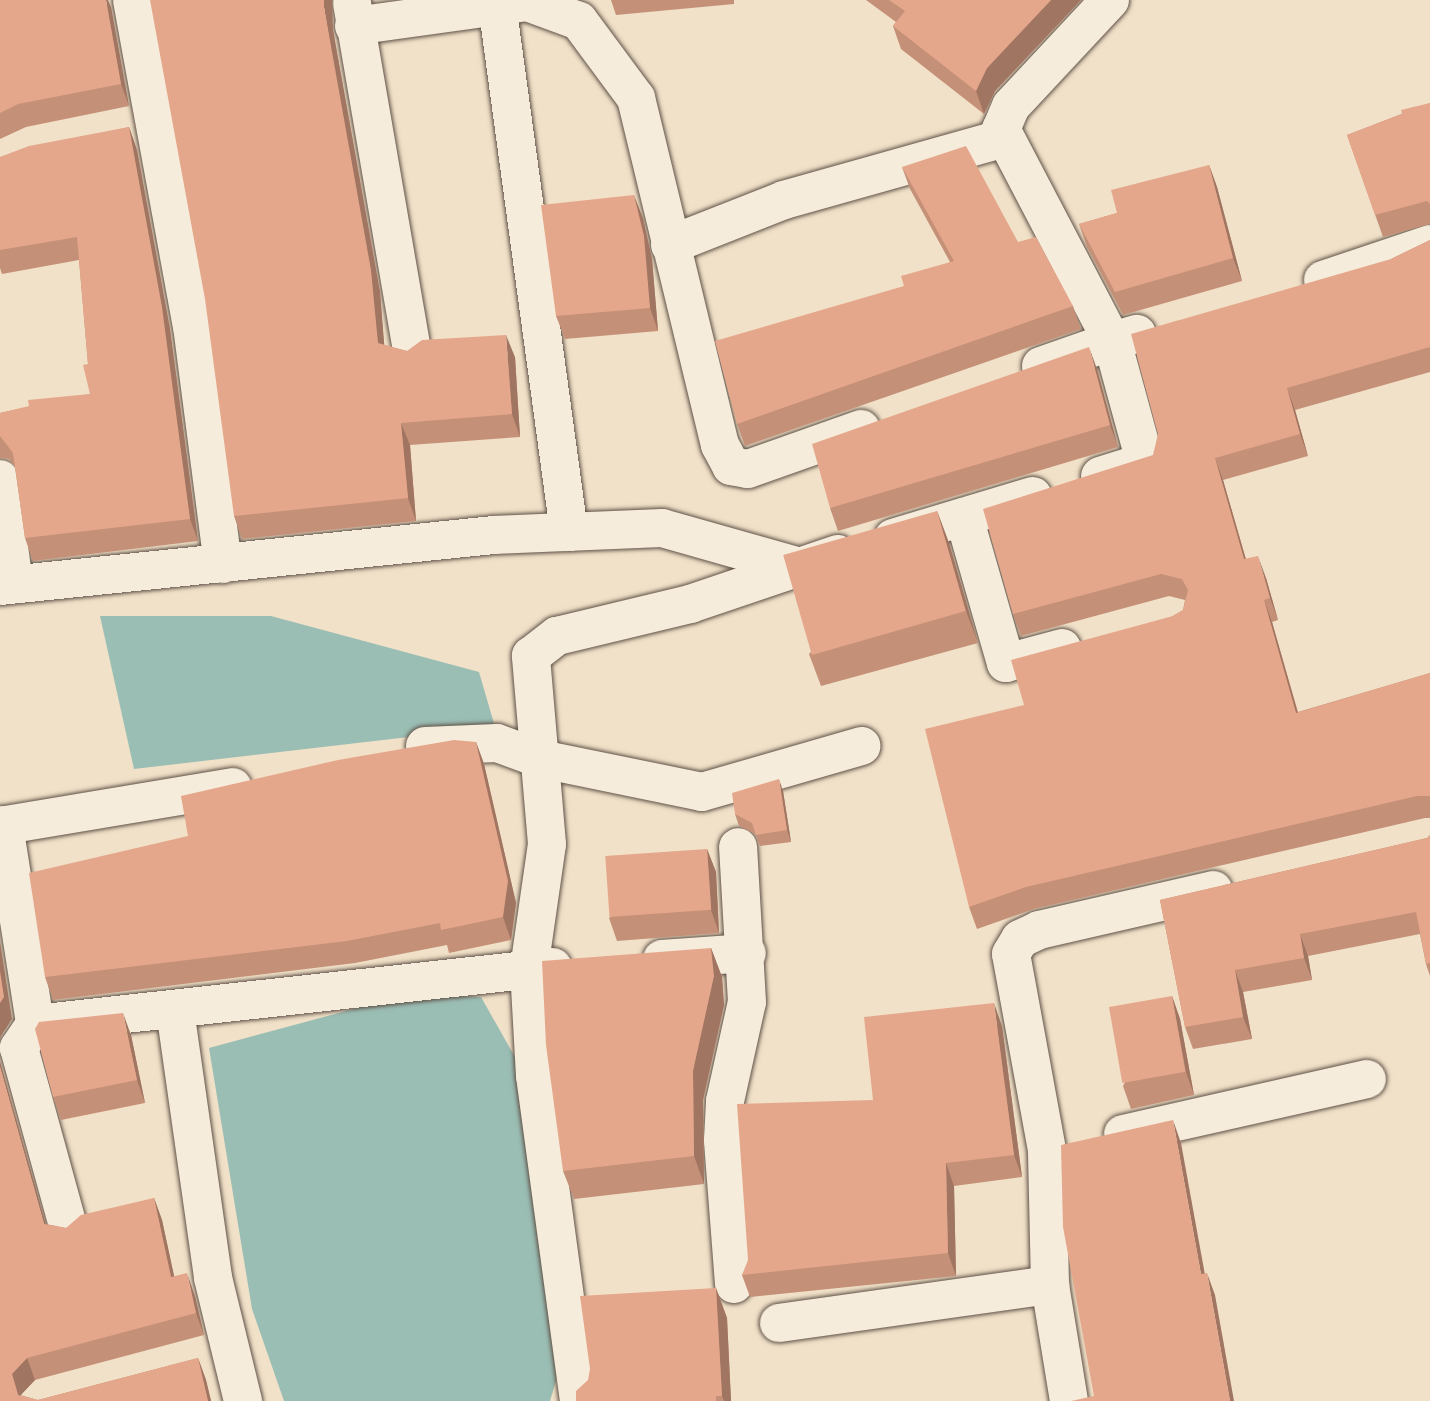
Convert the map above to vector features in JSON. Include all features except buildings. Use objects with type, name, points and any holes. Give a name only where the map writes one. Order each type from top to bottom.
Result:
[{"type":"street","points":[[132,0],[191,326],[222,564]]},
{"type":"street","points":[[579,1401],[536,1076],[529,969],[547,844],[531,656],[557,636],[691,604],[796,566],[1145,462],[1112,341],[1001,129],[1012,106],[1110,0]]},
{"type":"street","points":[[412,352],[353,13],[527,2],[579,21],[636,98],[720,445],[730,466],[748,468],[891,419]]},
{"type":"street","points":[[497,4],[569,531]]},
{"type":"street","points":[[117,131],[154,124]]},
{"type":"street","points":[[670,244],[784,200],[1004,138]]},
{"type":"street","points":[[1293,289],[1430,244]]},
{"type":"street","points":[[1008,378],[1112,341],[1177,323]]},
{"type":"street","points":[[0,479],[7,585],[493,535],[662,528],[796,566]]},
{"type":"street","points":[[964,517],[1006,663],[1097,639]]},
{"type":"street","points":[[394,751],[461,741],[497,743],[541,759],[702,792],[861,746]]},
{"type":"street","points":[[69,1228],[19,1048],[35,1024],[2,825],[192,796],[274,777]]},
{"type":"street","points":[[734,1284],[723,1140],[725,1101],[747,1002],[747,953],[738,847]]},
{"type":"street","points":[[1069,1401],[1050,1285],[1047,1150],[1011,954],[1014,944],[1038,930],[1255,880]]},
{"type":"street","points":[[624,962],[747,953]]},
{"type":"street","points":[[35,1024],[584,965]]},
{"type":"street","points":[[175,1010],[213,1278],[243,1401]]},
{"type":"street","points":[[1047,1150],[1367,1080]]},
{"type":"street","points":[[779,1322],[1050,1285]]},
{"type":"street","points":[[193,1361],[231,1351]]},
{"type":"water","points":[[100,616],[271,616],[479,672],[495,727],[134,769]]},
{"type":"water","points":[[409,994],[481,997],[515,1057],[566,1348],[550,1401],[284,1401],[252,1309],[209,1048]]}]
